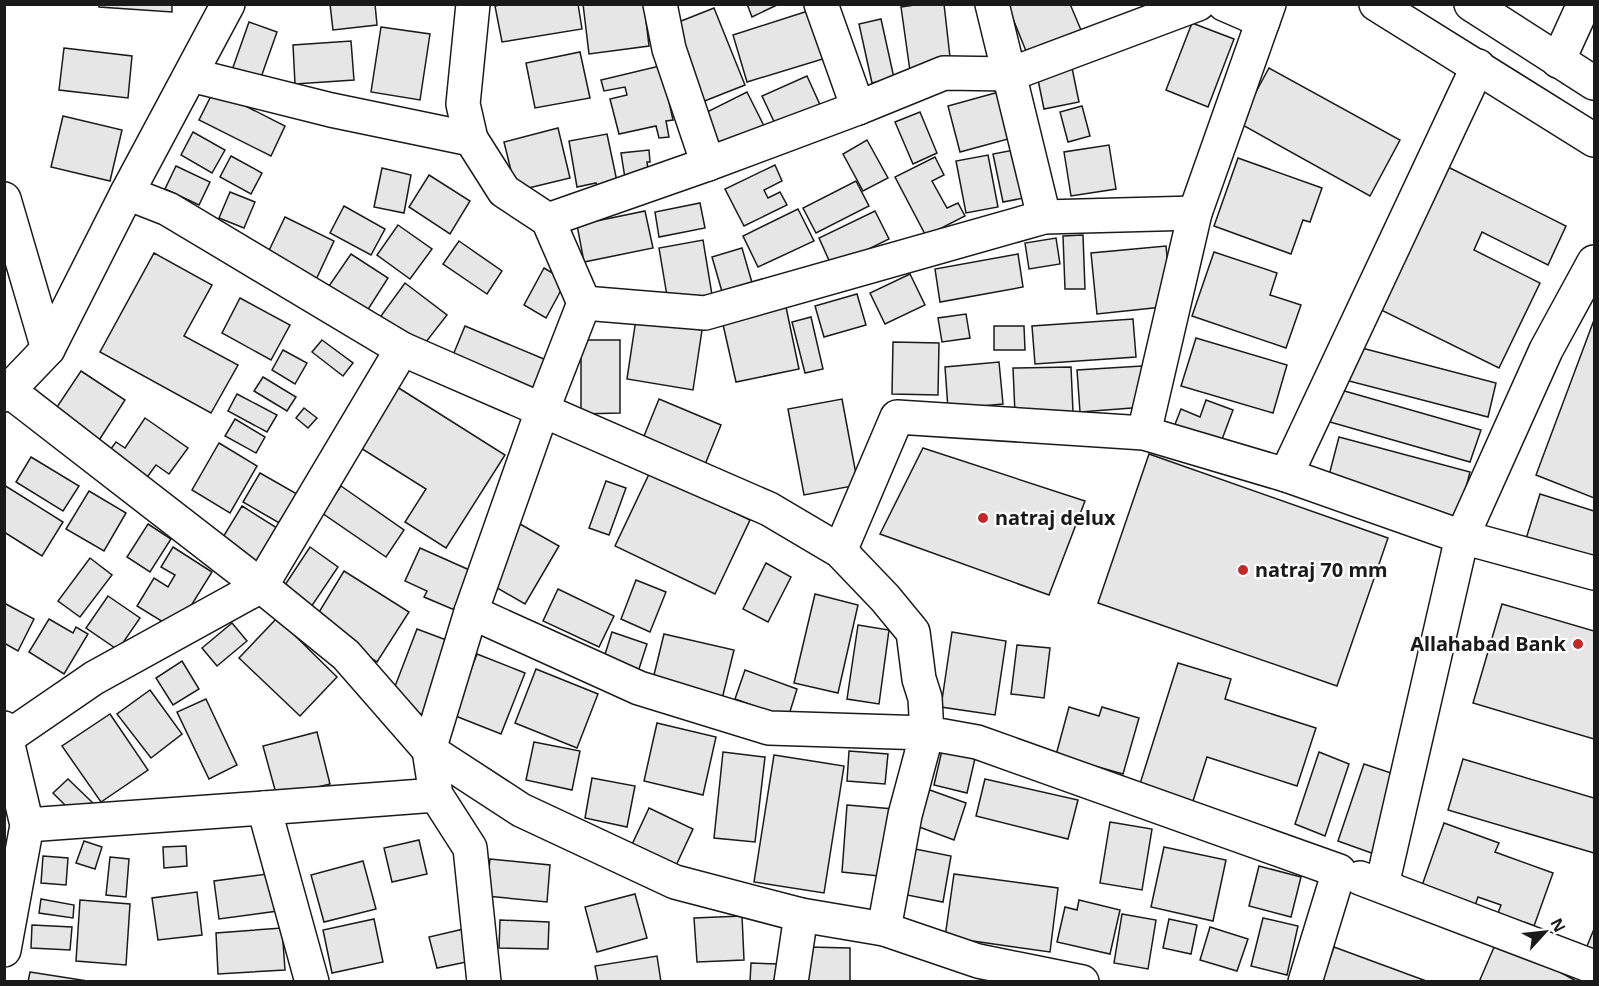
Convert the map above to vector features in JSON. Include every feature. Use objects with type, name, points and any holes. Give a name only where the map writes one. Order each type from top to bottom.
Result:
[{"type":"street","points":[[228,4],[127,193],[48,350],[6,393],[261,586],[346,654],[429,750],[521,810],[675,882],[801,915],[884,929],[977,971],[1082,981]]},
{"type":"street","points":[[473,4],[463,104],[471,139],[504,191],[548,220],[584,303],[542,411],[471,612],[429,750],[436,795],[470,848],[484,981]]},
{"type":"street","points":[[660,4],[669,49],[708,165]]},
{"type":"street","points":[[821,4],[858,108]]},
{"type":"street","points":[[992,4],[1044,217]]},
{"type":"street","points":[[548,220],[708,165],[944,73],[1011,75],[1198,4]]},
{"type":"street","points":[[1144,432],[1195,213],[1266,13],[1224,4]]},
{"type":"street","points":[[1376,4],[1594,141]]},
{"type":"street","points":[[1471,4],[1594,83]]},
{"type":"street","points":[[1558,61],[1584,4]]},
{"type":"street","points":[[1286,475],[1478,66]]},
{"type":"street","points":[[191,75],[331,110],[471,139]]},
{"type":"street","points":[[127,193],[168,209],[402,349],[769,509],[840,551],[885,598],[913,632],[919,679],[925,698],[927,733],[905,815],[884,929]]},
{"type":"street","points":[[4,199],[48,350]]},
{"type":"street","points":[[584,303],[705,313],[1044,217],[1195,213]]},
{"type":"street","points":[[1382,885],[1462,537],[1546,350],[1594,262]]},
{"type":"street","points":[[4,950],[27,825],[6,732],[94,678],[261,586],[402,349]]},
{"type":"street","points":[[840,551],[897,417],[1144,432],[1286,475],[1462,537],[1594,573]]},
{"type":"street","points":[[471,612],[639,688],[770,728],[927,733],[977,742],[1382,885],[1594,967]]},
{"type":"street","points":[[27,825],[436,795]]},
{"type":"street","points":[[264,808],[312,981]]},
{"type":"street","points":[[1305,981],[1339,871]]},
{"type":"street","points":[[791,981],[801,915]]},
{"type":"building","points":[[99,4],[172,4],[172,12],[99,7]]},
{"type":"building","points":[[330,4],[375,4],[377,25],[333,30]]},
{"type":"building","points":[[578,4],[582,29],[502,42],[495,6]]},
{"type":"building","points":[[583,4],[644,4],[649,46],[589,54]]},
{"type":"building","points":[[747,4],[779,4],[752,17]]},
{"type":"building","points":[[944,4],[951,66],[910,71],[901,7]]},
{"type":"building","points":[[1007,4],[1070,4],[1081,30],[1026,51]]},
{"type":"building","points":[[714,8],[745,85],[697,104],[666,27]]},
{"type":"building","points":[[811,10],[826,58],[747,82],[733,35]]},
{"type":"building","points":[[881,19],[894,78],[872,83],[859,24]]},
{"type":"building","points":[[249,22],[277,32],[259,83],[231,73]]},
{"type":"building","points":[[1192,23],[1234,39],[1208,107],[1166,90]]},
{"type":"building","points":[[381,27],[430,34],[420,100],[371,92]]},
{"type":"building","points":[[351,41],[354,80],[295,84],[293,45]]},
{"type":"building","points":[[64,48],[132,56],[128,98],[59,90]]},
{"type":"building","points":[[580,52],[590,98],[535,108],[526,63]]},
{"type":"building","points":[[1071,63],[1079,102],[1044,109],[1036,70]]},
{"type":"building","points":[[668,64],[665,84],[673,120],[666,121],[669,137],[659,138],[656,126],[619,134],[610,99],[627,95],[625,87],[604,91],[601,80]]},
{"type":"building","points":[[1269,68],[1400,140],[1370,196],[1239,123]]},
{"type":"building","points":[[807,76],[821,107],[777,128],[762,96]]},
{"type":"building","points":[[214,90],[285,126],[271,156],[199,120]]},
{"type":"building","points":[[1006,90],[1019,136],[960,152],[948,106]]},
{"type":"building","points":[[747,92],[764,126],[720,149],[703,114]]},
{"type":"building","points":[[1082,106],[1090,136],[1068,142],[1060,112]]},
{"type":"building","points":[[920,112],[937,153],[913,164],[895,122]]},
{"type":"building","points":[[63,116],[122,130],[110,181],[51,167]]},
{"type":"building","points":[[558,128],[570,178],[516,191],[504,142]]},
{"type":"building","points":[[193,132],[225,150],[212,173],[181,155]]},
{"type":"building","points":[[607,134],[619,191],[598,195],[596,183],[577,187],[569,141]]},
{"type":"building","points":[[867,140],[888,178],[863,191],[843,154]]},
{"type":"building","points":[[1109,145],[1116,189],[1071,196],[1064,152]]},
{"type":"building","points":[[1019,149],[1029,197],[1003,202],[993,154]]},
{"type":"building","points":[[649,150],[650,162],[647,162],[650,183],[625,178],[621,153]]},
{"type":"building","points":[[988,155],[998,207],[966,213],[956,161]]},
{"type":"building","points":[[231,156],[262,173],[251,194],[220,177]]},
{"type":"building","points":[[935,157],[944,175],[932,181],[947,208],[958,203],[965,216],[926,236],[895,177]]},
{"type":"building","points":[[1238,158],[1322,188],[1310,222],[1303,220],[1291,254],[1214,226]]},
{"type":"building","points":[[775,165],[782,181],[764,190],[768,198],[780,192],[787,205],[744,226],[725,189]]},
{"type":"building","points":[[1444,165],[1566,226],[1548,265],[1482,232],[1474,250],[1540,283],[1499,368],[1375,307]]},
{"type":"building","points":[[176,166],[210,182],[199,205],[165,189]]},
{"type":"building","points":[[382,168],[411,175],[404,213],[374,207]]},
{"type":"building","points":[[429,175],[470,201],[450,234],[409,207]]},
{"type":"building","points":[[856,181],[869,206],[816,233],[803,208]]},
{"type":"building","points":[[230,192],[255,202],[244,228],[219,218]]},
{"type":"building","points":[[700,203],[705,228],[659,237],[655,212]]},
{"type":"building","points":[[344,206],[385,229],[371,255],[330,233]]},
{"type":"building","points":[[798,209],[814,241],[758,267],[743,236]]},
{"type":"building","points":[[645,211],[653,248],[584,262],[577,225]]},
{"type":"building","points":[[875,211],[889,239],[832,267],[819,238]]},
{"type":"building","points":[[285,217],[334,241],[314,284],[264,261]]},
{"type":"building","points":[[398,225],[432,249],[410,279],[377,255]]},
{"type":"building","points":[[1083,235],[1085,289],[1065,289],[1063,236]]},
{"type":"building","points":[[1056,238],[1060,264],[1029,269],[1025,243]]},
{"type":"building","points":[[703,240],[712,295],[668,302],[659,248]]},
{"type":"building","points":[[459,241],[502,271],[487,294],[443,264]]},
{"type":"building","points":[[1166,246],[1172,306],[1097,314],[1091,253]]},
{"type":"building","points":[[742,248],[755,293],[725,302],[712,257]]},
{"type":"building","points":[[1214,252],[1277,273],[1270,295],[1301,305],[1286,348],[1192,316]]},
{"type":"building","points":[[154,253],[212,285],[184,336],[238,365],[211,413],[100,352]]},
{"type":"building","points":[[351,254],[388,278],[367,311],[329,286]]},
{"type":"building","points":[[1018,254],[1023,287],[940,302],[935,269]]},
{"type":"building","points":[[544,268],[566,281],[546,318],[524,305]]},
{"type":"building","points":[[910,274],[925,305],[885,324],[870,293]]},
{"type":"building","points":[[405,283],[447,315],[419,351],[378,320]]},
{"type":"building","points":[[857,294],[866,325],[824,337],[815,306]]},
{"type":"building","points":[[240,298],[290,325],[271,360],[222,333]]},
{"type":"building","points":[[786,307],[799,369],[736,382],[722,320]]},
{"type":"building","points":[[966,314],[970,338],[942,342],[938,318]]},
{"type":"building","points":[[811,317],[823,369],[805,373],[792,322]]},
{"type":"building","points":[[636,319],[702,330],[693,390],[627,379]]},
{"type":"building","points":[[1133,319],[1136,357],[1035,364],[1032,326]]},
{"type":"building","points":[[1594,320],[1594,498],[1536,475]]},
{"type":"building","points":[[465,326],[551,362],[536,397],[451,360]]},
{"type":"building","points":[[994,326],[1024,326],[1025,350],[994,350]]},
{"type":"building","points":[[1196,338],[1287,365],[1273,413],[1181,386]]},
{"type":"building","points":[[322,340],[353,363],[343,376],[312,352]]},
{"type":"building","points":[[581,340],[620,340],[620,413],[581,414]]},
{"type":"building","points":[[893,342],[939,343],[938,395],[892,394]]},
{"type":"building","points":[[1358,347],[1496,383],[1488,417],[1349,381]]},
{"type":"building","points":[[283,350],[307,363],[295,384],[272,370]]},
{"type":"building","points":[[999,362],[1003,404],[948,409],[945,367]]},
{"type":"building","points":[[1142,366],[1145,407],[1080,412],[1077,370]]},
{"type":"building","points":[[1071,367],[1073,412],[1015,414],[1013,368]]},
{"type":"building","points":[[81,371],[125,400],[96,445],[51,416]]},
{"type":"building","points":[[263,377],[296,397],[287,411],[254,391]]},
{"type":"building","points":[[394,385],[505,455],[446,548],[405,522],[426,489],[356,445]]},
{"type":"building","points":[[1341,390],[1481,430],[1470,462],[1330,422]]},
{"type":"building","points":[[237,394],[277,415],[267,432],[228,411]]},
{"type":"building","points":[[659,399],[721,425],[704,467],[642,441]]},
{"type":"building","points":[[842,399],[858,485],[804,495],[788,409]]},
{"type":"building","points":[[1206,400],[1233,410],[1218,450],[1172,432],[1181,409],[1200,417]]},
{"type":"building","points":[[304,408],[317,418],[308,428],[296,418]]},
{"type":"building","points":[[145,418],[188,448],[169,474],[156,465],[142,484],[104,458],[116,442],[125,448]]},
{"type":"building","points":[[235,419],[265,437],[256,453],[225,436]]},
{"type":"building","points":[[1339,437],[1470,472],[1458,518],[1327,483]]},
{"type":"building","points":[[219,443],[257,466],[230,513],[192,490]]},
{"type":"building","name":"natraj delux","points":[[923,448],[1085,501],[1049,595],[880,534]]},
{"type":"building","name":"natraj 70 mm","points":[[1149,454],[1388,538],[1337,686],[1098,603]]},
{"type":"building","points":[[31,457],[79,486],[63,511],[16,482]]},
{"type":"building","points":[[650,472],[750,520],[715,594],[615,546]]},
{"type":"building","points":[[260,473],[304,498],[288,528],[243,502]]},
{"type":"building","points":[[606,481],[626,488],[609,535],[589,528]]},
{"type":"building","points":[[4,485],[63,522],[42,556],[4,532]]},
{"type":"building","points":[[341,486],[404,530],[386,557],[322,513]]},
{"type":"building","points":[[89,491],[126,513],[104,551],[66,529]]},
{"type":"building","points":[[1540,494],[1594,511],[1594,564],[1525,542]]},
{"type":"building","points":[[242,506],[285,533],[260,573],[217,547]]},
{"type":"building","points":[[148,524],[171,539],[150,572],[127,557]]},
{"type":"building","points":[[520,524],[559,546],[525,604],[487,582]]},
{"type":"building","points":[[173,547],[212,572],[176,630],[137,606],[154,578],[168,587],[175,575],[161,567]]},
{"type":"building","points":[[310,547],[338,567],[307,613],[279,594]]},
{"type":"building","points":[[420,548],[474,572],[457,611],[424,597],[427,591],[405,581]]},
{"type":"building","points":[[90,558],[112,575],[80,617],[58,601]]},
{"type":"building","points":[[766,563],[791,577],[768,622],[743,609]]},
{"type":"building","points":[[344,571],[409,612],[377,662],[313,622]]},
{"type":"building","points":[[636,580],[666,592],[650,632],[621,619]]},
{"type":"building","points":[[558,589],[614,616],[599,647],[543,621]]},
{"type":"building","points":[[815,594],[858,605],[838,693],[794,683]]},
{"type":"building","points":[[108,596],[140,618],[118,650],[86,628]]},
{"type":"building","points":[[4,603],[34,619],[18,651],[4,643]]},
{"type":"building","points":[[1502,604],[1594,631],[1594,739],[1473,703]]},
{"type":"building","points":[[277,618],[337,677],[300,716],[239,658]]},
{"type":"building","points":[[49,619],[73,633],[76,627],[88,634],[64,674],[29,652]]},
{"type":"building","points":[[232,623],[247,641],[217,666],[202,648]]},
{"type":"building","points":[[858,625],[889,630],[879,704],[847,699]]},
{"type":"building","points":[[417,629],[457,644],[429,717],[389,702]]},
{"type":"building","points":[[612,632],[647,644],[637,675],[602,664]]},
{"type":"building","points":[[952,632],[1006,641],[995,715],[941,707]]},
{"type":"building","points":[[664,634],[734,650],[722,699],[652,683]]},
{"type":"building","points":[[1017,645],[1050,648],[1044,698],[1011,694]]},
{"type":"building","points":[[477,654],[525,673],[501,734],[453,715]]},
{"type":"building","points":[[182,661],[199,689],[173,705],[156,678]]},
{"type":"building","points":[[1178,663],[1231,679],[1225,699],[1316,728],[1297,786],[1207,757],[1192,804],[1139,787]]},
{"type":"building","points":[[536,669],[598,694],[577,748],[515,723]]},
{"type":"building","points":[[745,670],[797,689],[788,718],[735,699]]},
{"type":"building","points":[[150,690],[182,734],[151,758],[117,714]]},
{"type":"building","points":[[206,699],[237,765],[209,779],[177,712]]},
{"type":"building","points":[[1069,707],[1099,716],[1102,707],[1139,718],[1123,774],[1056,755]]},
{"type":"building","points":[[110,714],[148,770],[101,802],[62,746]]},
{"type":"building","points":[[657,723],[716,737],[703,795],[644,781]]},
{"type":"building","points":[[317,732],[330,784],[277,797],[263,746]]},
{"type":"building","points":[[534,742],[580,751],[572,790],[526,780]]},
{"type":"building","points":[[943,746],[976,754],[967,793],[934,785]]},
{"type":"building","points":[[849,751],[888,754],[885,784],[847,781]]},
{"type":"building","points":[[723,752],[765,757],[755,842],[714,838]]},
{"type":"building","points":[[1319,752],[1349,764],[1325,836],[1295,824]]},
{"type":"building","points":[[774,755],[844,766],[824,893],[754,882]]},
{"type":"building","points":[[1463,759],[1594,798],[1594,853],[1448,810]]},
{"type":"building","points":[[1364,764],[1403,777],[1377,855],[1338,841]]},
{"type":"building","points":[[592,778],[635,786],[627,827],[585,818]]},
{"type":"building","points":[[68,779],[94,804],[79,819],[53,793]]},
{"type":"building","points":[[985,779],[1078,800],[1068,839],[976,816]]},
{"type":"building","points":[[927,789],[966,803],[954,840],[914,825]]},
{"type":"building","points":[[847,805],[894,809],[888,877],[842,872]]},
{"type":"building","points":[[649,808],[693,829],[673,872],[629,851]]},
{"type":"building","points":[[1110,822],[1152,829],[1142,890],[1100,883]]},
{"type":"building","points":[[1444,823],[1499,843],[1495,852],[1553,873],[1534,926],[1498,913],[1501,905],[1478,897],[1472,914],[1419,894]]},
{"type":"building","points":[[419,840],[427,874],[392,882],[384,848]]},
{"type":"building","points":[[84,841],[102,847],[95,869],[76,863]]},
{"type":"building","points":[[186,846],[187,866],[164,868],[163,847]]},
{"type":"building","points":[[1164,847],[1226,860],[1213,921],[1151,907]]},
{"type":"building","points":[[915,849],[951,856],[943,902],[907,895]]},
{"type":"building","points":[[43,856],[68,858],[66,885],[41,883]]},
{"type":"building","points":[[110,857],[129,859],[126,897],[106,895]]},
{"type":"building","points":[[490,859],[550,865],[547,902],[486,896]]},
{"type":"building","points":[[363,861],[376,909],[324,922],[311,875]]},
{"type":"building","points":[[1259,866],[1301,877],[1291,917],[1249,906]]},
{"type":"building","points":[[267,874],[270,894],[283,893],[285,910],[219,919],[214,881]]},
{"type":"building","points":[[954,874],[1058,888],[1050,952],[945,937]]},
{"type":"building","points":[[197,892],[202,935],[158,940],[152,898]]},
{"type":"building","points":[[635,894],[647,938],[597,952],[585,907]]},
{"type":"building","points":[[41,899],[74,905],[73,918],[39,913]]},
{"type":"building","points":[[80,900],[130,904],[126,965],[76,961]]},
{"type":"building","points":[[1079,900],[1120,910],[1110,954],[1057,942],[1065,907],[1077,910]]},
{"type":"building","points":[[1122,914],[1156,920],[1148,969],[1114,963]]},
{"type":"building","points":[[742,916],[744,960],[697,962],[694,918]]},
{"type":"building","points":[[1263,918],[1298,926],[1287,975],[1251,966]]},
{"type":"building","points":[[374,919],[383,962],[332,973],[323,930]]},
{"type":"building","points":[[1169,919],[1197,925],[1191,954],[1163,948]]},
{"type":"building","points":[[500,920],[549,922],[548,949],[499,948]]},
{"type":"building","points":[[32,925],[72,927],[70,950],[31,948]]},
{"type":"building","points":[[1210,927],[1248,939],[1237,971],[1200,960]]},
{"type":"building","points":[[282,928],[285,970],[218,974],[216,933]]},
{"type":"building","points":[[468,928],[476,960],[437,968],[429,937]]},
{"type":"building","points":[[1594,929],[1594,954],[1585,951]]},
{"type":"building","points":[[1498,938],[1578,982],[1479,982]]},
{"type":"building","points":[[808,947],[850,948],[850,982],[807,982]]},
{"type":"building","points":[[1334,947],[1429,982],[1321,982]]},
{"type":"building","points":[[657,956],[661,982],[598,982],[595,966]]},
{"type":"building","points":[[751,963],[780,964],[779,982],[750,982]]},
{"type":"building","points":[[30,972],[94,982],[28,982]]},
{"type":"place","name":"natraj delux","points":[[983,518]]},
{"type":"place","name":"natraj 70 mm","points":[[1243,570]]},
{"type":"place","name":"Allahabad Bank","points":[[1578,644]]}]
